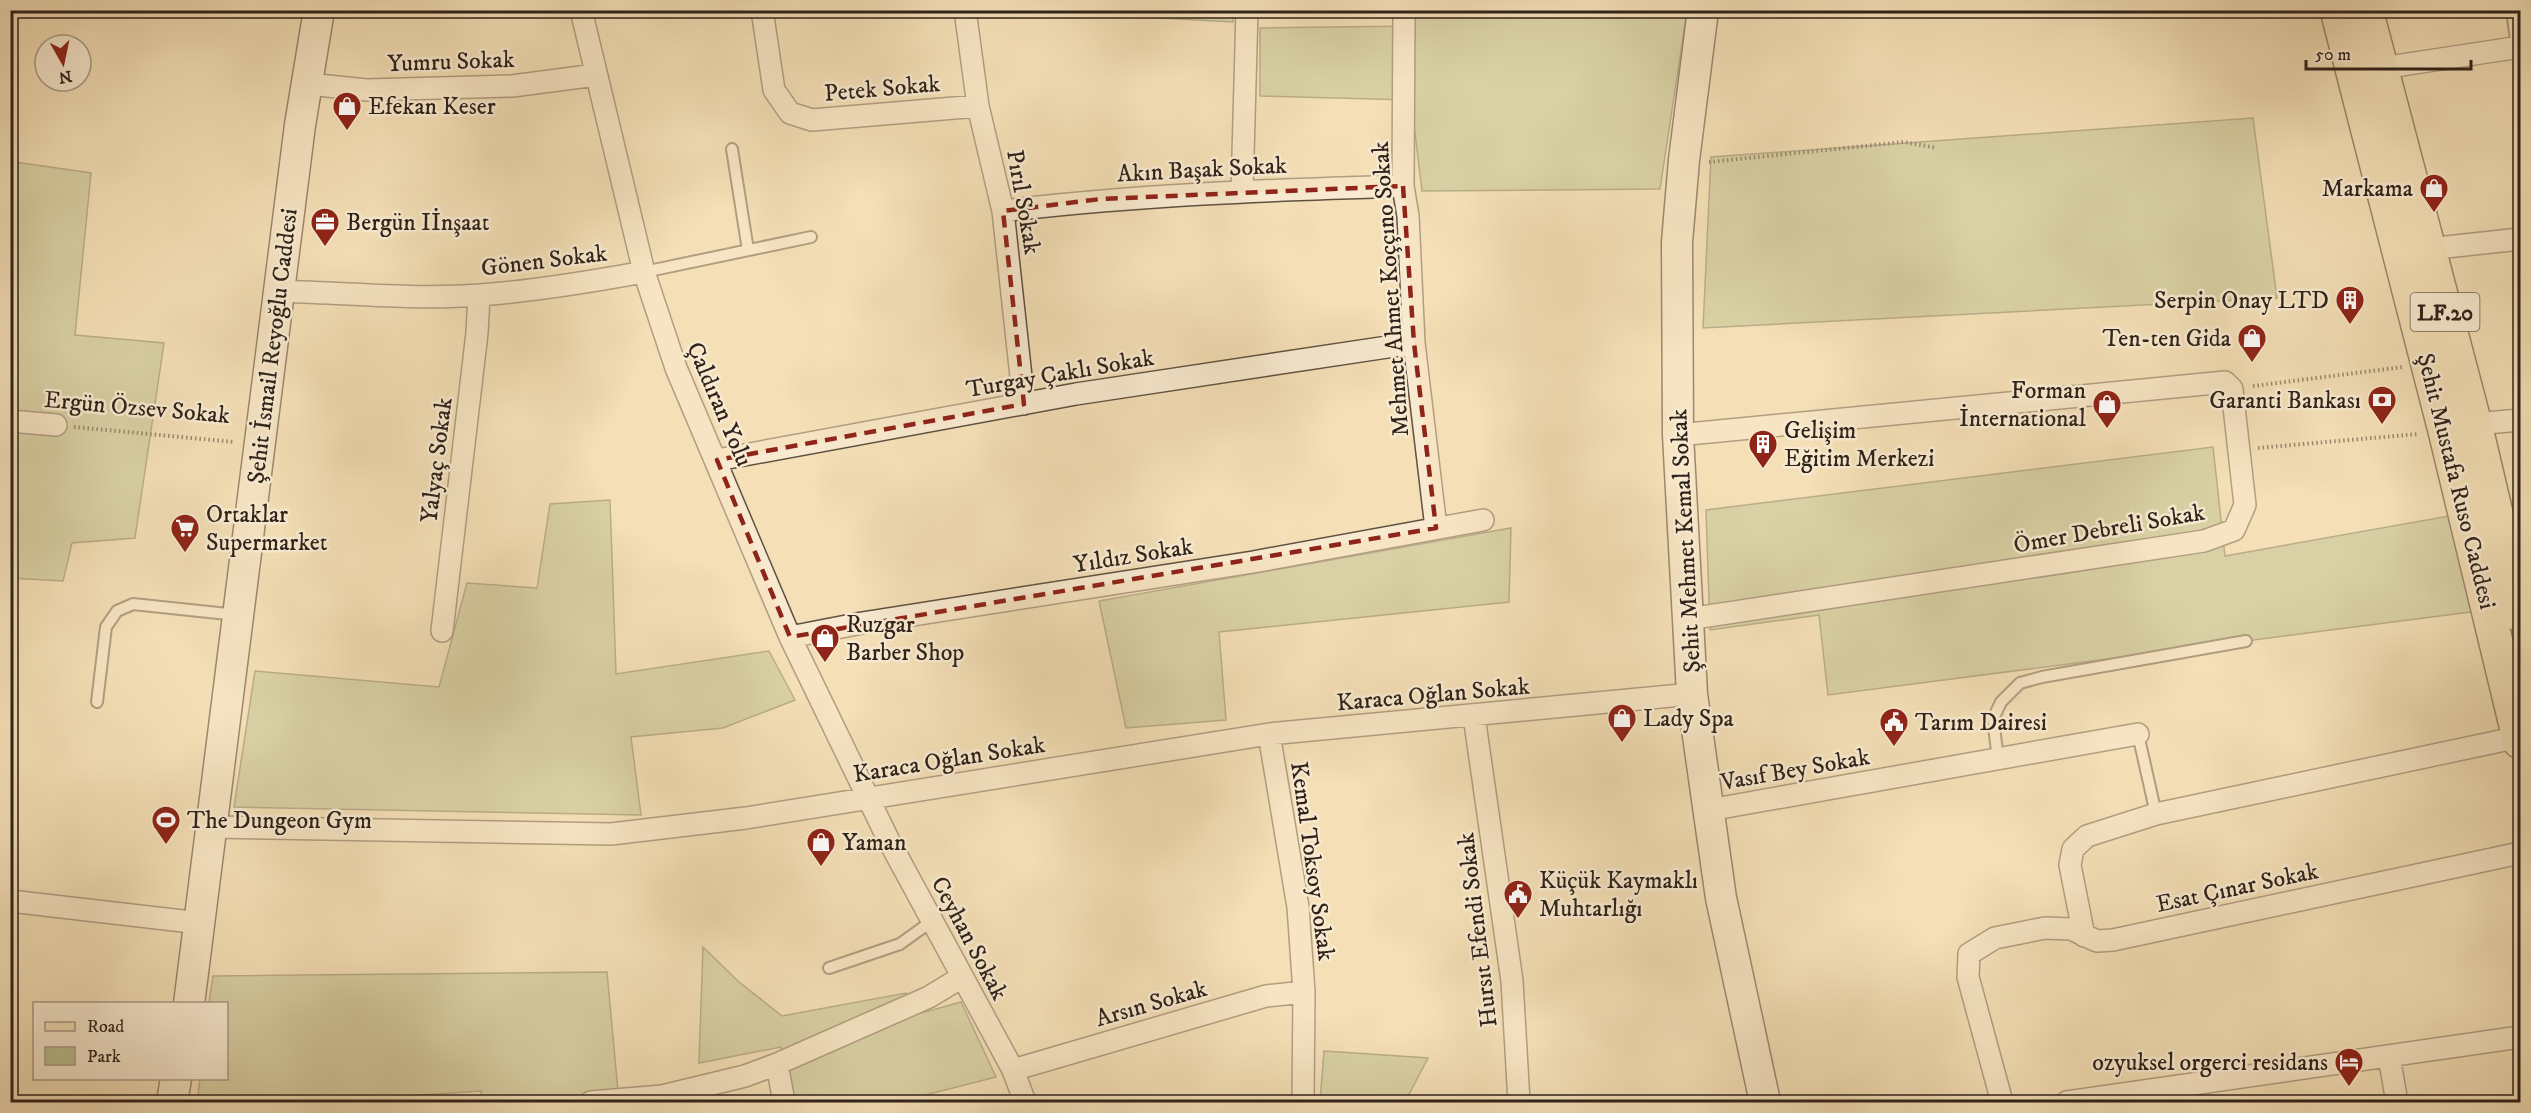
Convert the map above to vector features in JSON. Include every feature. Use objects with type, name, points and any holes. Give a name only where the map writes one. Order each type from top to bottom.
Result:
[{"type":"main road","name":"Şehit Mustafa Ruso Caddesi","points":[[2337,10],[2428,363],[2460,428],[2520,615]]},
{"type":"main road","name":"Şehit Mustafa Ruso Caddesi","points":[[2366,10],[2428,249],[2520,740]]},
{"type":"street","name":"Şehit İsmail Reyoğlu Caddesi","points":[[189,1002],[300,125],[319,10]]},
{"type":"street","name":"Çaldıran Yolu","points":[[581,10],[644,272],[676,368],[717,460],[790,637],[869,797]]},
{"type":"street","name":"Petek Sokak","points":[[762,10],[774,90],[790,112],[812,120],[978,106]]},
{"type":"street","name":"Pırıl Sokak","points":[[965,10],[978,106],[1004,211],[1024,404]]},
{"type":"street","points":[[1242,191],[1247,10]]},
{"type":"street","name":"Mehmet Ahmet Koççıno Sokak","points":[[1404,10],[1403,186],[1408,216],[1414,343],[1436,528]]},
{"type":"street","name":"Şehit Mehmet Kemal Sokak","points":[[1703,10],[1683,165],[1677,242],[1678,435],[1692,694],[1721,898],[1765,1102]]},
{"type":"street","points":[[2382,68],[2519,47]]},
{"type":"street","name":"Yumru Sokak","points":[[308,84],[367,90],[512,86],[596,75]]},
{"type":"street","name":"Akın Başak Sokak","points":[[1004,211],[1101,200],[1242,191],[1403,186]]},
{"type":"street","points":[[2428,249],[2520,239]]},
{"type":"street","name":"Gönen Sokak","points":[[279,291],[378,295],[479,295],[569,285],[644,272]]},
{"type":"street","name":"Yalyaç Sokak","points":[[442,631],[477,333],[479,295]]},
{"type":"street","name":"Turgay Çaklı Sokak","points":[[717,460],[1024,404],[1223,371],[1414,343]]},
{"type":"street","points":[[1678,435],[2211,381],[2225,382],[2232,389]]},
{"type":"street","name":"Ömer Debreli Sokak","points":[[1688,619],[2204,541],[2234,530],[2245,505],[2232,389]]},
{"type":"street","points":[[2460,428],[2520,420]]},
{"type":"street","name":"Ergün Özsev Sokak","points":[[10,421],[56,425]]},
{"type":"street","name":"Yıldız Sokak","points":[[790,637],[862,623],[1254,562],[1483,520]]},
{"type":"street","name":"Karaca Oğlan Sokak","points":[[213,827],[611,834],[746,818],[1269,734],[1692,694]]},
{"type":"street","name":"Hursıt Efendi Sokak","points":[[1474,716],[1512,981],[1519,1102]]},
{"type":"street","name":"Kemal Toksoy Sokak","points":[[1269,734],[1298,907],[1304,992],[1303,1102]]},
{"type":"street","name":"Vasıf Bey Sokak","points":[[1709,810],[2138,734]]},
{"type":"street","points":[[2084,936],[2070,865],[2073,849],[2087,836],[2156,814],[2520,740]]},
{"type":"street","name":"Ceyhan Sokak","points":[[869,797],[890,843],[1013,1070],[1025,1102]]},
{"type":"street","name":"Esat Çınar Sokak","points":[[2002,1102],[1968,977],[1969,954],[1995,938],[2045,928],[2071,929],[2097,941],[2113,940],[2520,853]]},
{"type":"street","points":[[10,901],[200,923]]},
{"type":"street","points":[[591,1102],[662,1096],[745,1076],[929,996],[962,977]]},
{"type":"street","name":"Arsın Sokak","points":[[1013,1070],[1266,996],[1304,992]]},
{"type":"street","points":[[2067,1102],[2520,1037]]},
{"type":"street","points":[[2389,1057],[2397,1102]]},
{"type":"street","points":[[777,1064],[784,1102]]},
{"type":"street","points":[[172,1102],[176,1080]]},
{"type":"lane","points":[[2512,10],[2519,47]]},
{"type":"lane","points":[[732,149],[748,250]]},
{"type":"lane","name":"Gönen Sokak","points":[[644,272],[811,237]]},
{"type":"lane","points":[[97,702],[106,627],[117,611],[133,604],[237,615]]},
{"type":"lane","points":[[1998,759],[1993,719],[2001,702],[2020,683],[2042,677],[2246,641]]},
{"type":"lane","points":[[2138,734],[2156,814]]},
{"type":"lane","points":[[829,968],[900,944],[932,921]]},
{"type":"path","points":[[1683,165],[1904,142],[1937,148]]},
{"type":"path","points":[[2232,389],[2428,363]]},
{"type":"path","name":"Ergün Özsev Sokak","points":[[56,425],[259,445]]},
{"type":"path","points":[[2238,450],[2460,428]]},
{"type":"highlighted area","points":[[1403,186],[1414,343],[1436,528],[790,637],[717,460],[1024,404],[1003,211],[1101,199]]},
{"type":"green space","points":[[1104,10],[1233,11],[1233,22],[1103,15]]},
{"type":"green space","points":[[1413,10],[1687,11],[1660,189],[1422,191],[1411,100],[1260,96],[1260,28],[1412,26]]},
{"type":"green space","points":[[2253,118],[2277,298],[1703,328],[1711,157]]},
{"type":"green space","points":[[15,162],[91,173],[75,335],[164,343],[135,538],[72,543],[63,581],[11,578],[10,197]]},
{"type":"green space","points":[[2213,447],[2225,556],[2449,516],[2478,611],[1828,695],[1819,615],[1710,630],[1706,510]]},
{"type":"green space","points":[[610,500],[616,674],[769,651],[795,700],[723,728],[631,737],[641,815],[234,807],[255,671],[439,687],[467,583],[537,588],[550,504]]},
{"type":"green space","points":[[1511,528],[1509,602],[1219,632],[1226,720],[1126,728],[1099,601]]},
{"type":"green space","points":[[703,947],[739,982],[782,1016],[906,993],[922,1013],[961,1002],[996,1077],[898,1102],[795,1102],[781,1047],[699,1063]]},
{"type":"green space","points":[[607,972],[619,1102],[482,1102],[481,1091],[392,1097],[388,1102],[197,1102],[200,1080],[228,1080],[228,1002],[209,1002],[213,976]]},
{"type":"green space","points":[[1324,1051],[1428,1058],[1405,1102],[1320,1102]]},
{"type":"place","name":"Efekan Keser","points":[[347,132]]},
{"type":"place","name":"Markama","points":[[2434,214]]},
{"type":"place","name":"Bergün Iİnşaat","points":[[325,248]]},
{"type":"place","name":"Serpin Onay LTD","points":[[2350,326]]},
{"type":"place","name":"Ten-ten Gida","points":[[2252,364]]},
{"type":"place","name":"Garanti Bankası","points":[[2382,426]]},
{"type":"place","name":"Forman İnternational","points":[[2107,430]]},
{"type":"place","name":"Gelişim Eğitim Merkezi","points":[[1763,470]]},
{"type":"place","name":"Ortaklar Supermarket","points":[[185,554]]},
{"type":"place","name":"Ruzgar Barber Shop","points":[[825,664]]},
{"type":"place","name":"Lady Spa","points":[[1622,744]]},
{"type":"place","name":"Tarım Dairesi","points":[[1894,748]]},
{"type":"place","name":"The Dungeon Gym","points":[[166,846]]},
{"type":"place","name":"Yaman","points":[[821,868]]},
{"type":"place","name":"Küçük Kaymaklı Muhtarlığı","points":[[1518,920]]},
{"type":"place","name":"ozyuksel orgerci residans","points":[[2349,1088]]}]
